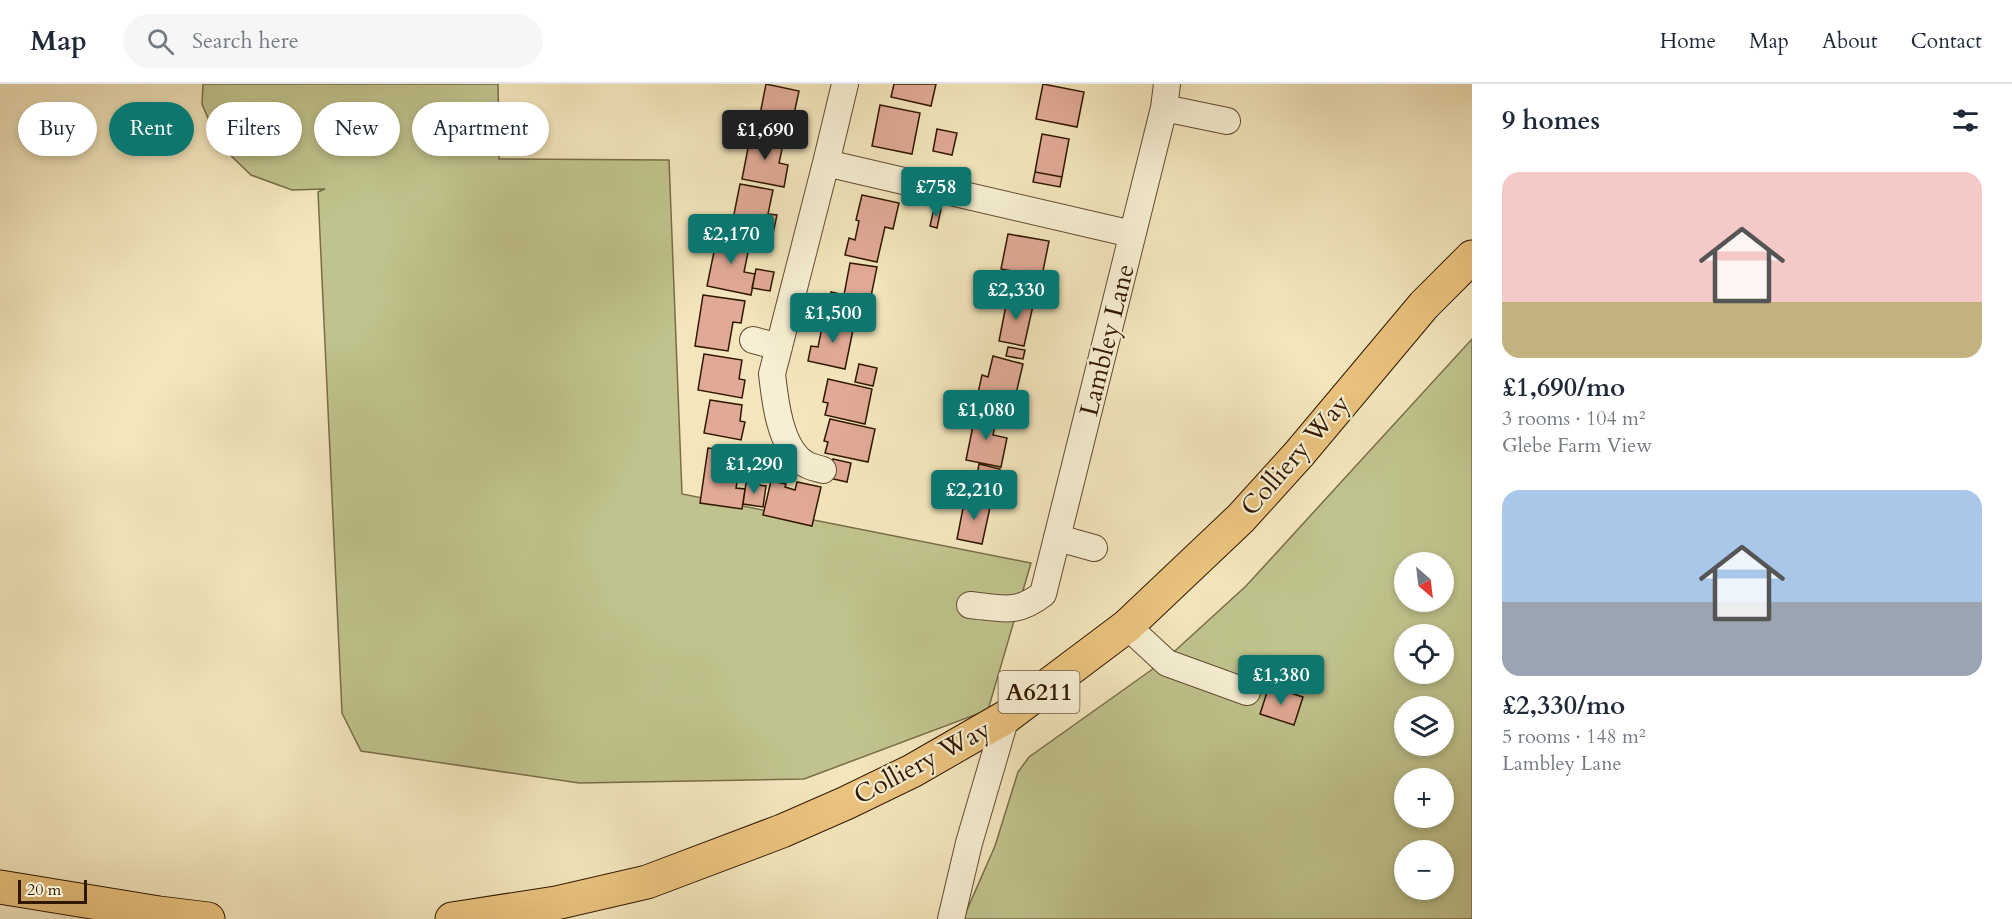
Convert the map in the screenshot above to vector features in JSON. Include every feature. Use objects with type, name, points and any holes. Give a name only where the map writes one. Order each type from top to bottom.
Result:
[{"type":"main road","name":"Colliery Way","points":[[465,918],[556,903],[647,882],[772,835],[912,771],[1006,717],[1127,626],[1240,518],[1299,454],[1424,305],[1472,257]]},
{"type":"main road","points":[[0,886],[208,919]]},
{"type":"street","points":[[823,470],[804,463],[788,445],[776,402],[772,374],[845,84]]},
{"type":"street","points":[[1165,96],[1227,121]]},
{"type":"street","name":"Lambley Lane","points":[[970,604],[1012,610],[1030,604],[1043,594],[1165,96]]},
{"type":"street","points":[[826,163],[1132,234]]},
{"type":"street","points":[[753,340],[779,347]]},
{"type":"street","points":[[1058,538],[1094,548]]},
{"type":"street","points":[[1127,626],[1167,663],[1247,692]]},
{"type":"street","points":[[951,919],[969,843],[1006,717]]},
{"type":"green space","points":[[203,84],[498,84],[498,102],[412,102],[412,156],[669,160],[682,494],[1031,563],[988,710],[804,779],[579,783],[361,751],[342,713],[318,192],[325,189],[292,190],[251,175],[231,156],[302,156],[302,102],[206,102],[206,113],[202,104]]},
{"type":"green space","points":[[1472,339],[1472,919],[963,919],[995,846],[1018,772],[1029,757],[1150,671],[1246,586]]},
{"type":"building","points":[[766,84],[799,91],[794,114],[803,116],[799,138],[757,130]]},
{"type":"building","points":[[894,84],[936,84],[931,106],[891,97]]},
{"type":"building","points":[[1043,84],[1084,92],[1077,127],[1036,119]]},
{"type":"building","points":[[880,105],[920,113],[912,154],[872,146]]},
{"type":"building","points":[[937,129],[957,133],[952,155],[933,151]]},
{"type":"building","points":[[751,133],[784,140],[779,163],[788,165],[784,187],[742,179]]},
{"type":"building","points":[[1042,134],[1069,139],[1062,177],[1035,172]]},
{"type":"building","points":[[1035,172],[1062,177],[1060,187],[1033,182]]},
{"type":"building","points":[[740,184],[773,190],[768,214],[777,215],[772,238],[731,229]]},
{"type":"building","points":[[862,195],[899,203],[893,229],[885,227],[877,262],[845,255],[849,238],[855,240],[859,221],[856,220]]},
{"type":"building","points":[[934,208],[941,209],[937,228],[930,226]]},
{"type":"building","points":[[718,232],[751,238],[744,272],[755,274],[751,295],[707,286]]},
{"type":"building","points":[[1008,234],[1049,241],[1042,276],[1001,269]]},
{"type":"building","points":[[850,263],[877,267],[866,321],[826,314],[831,292],[844,295]]},
{"type":"building","points":[[756,269],[774,272],[770,291],[752,288]]},
{"type":"building","points":[[1019,276],[1041,280],[1039,292],[1017,288]]},
{"type":"building","points":[[703,295],[745,301],[741,323],[733,322],[728,351],[695,346]]},
{"type":"building","points":[[1008,295],[1034,301],[1024,346],[999,341]]},
{"type":"building","points":[[824,318],[854,325],[845,369],[808,361],[811,346],[818,347]]},
{"type":"building","points":[[1008,347],[1025,350],[1023,359],[1006,356]]},
{"type":"building","points":[[704,354],[742,360],[739,379],[745,380],[742,398],[698,390]]},
{"type":"building","points":[[993,356],[1023,364],[1012,411],[976,402],[982,375],[988,377]]},
{"type":"building","points":[[859,364],[877,368],[873,386],[855,382]]},
{"type":"building","points":[[828,379],[872,389],[865,424],[825,415],[828,403],[823,402]]},
{"type":"building","points":[[710,400],[742,405],[740,421],[745,422],[741,440],[704,433]]},
{"type":"building","points":[[976,411],[997,415],[993,435],[1007,438],[1001,467],[966,460]]},
{"type":"building","points":[[830,419],[875,429],[868,462],[825,453],[828,442],[824,441]]},
{"type":"building","points":[[708,448],[742,453],[736,488],[745,489],[742,509],[700,503]]},
{"type":"building","points":[[833,459],[851,463],[847,482],[829,478]]},
{"type":"building","points":[[979,464],[1000,469],[997,486],[976,481]]},
{"type":"building","points":[[771,481],[786,484],[785,487],[795,490],[797,482],[821,487],[812,526],[763,515]]},
{"type":"building","points":[[945,482],[965,486],[963,497],[943,492]]},
{"type":"building","points":[[746,483],[766,486],[763,507],[743,504]]},
{"type":"building","points":[[965,498],[991,503],[982,544],[957,539]]},
{"type":"building","points":[[1269,686],[1303,697],[1294,725],[1260,714]]}]
